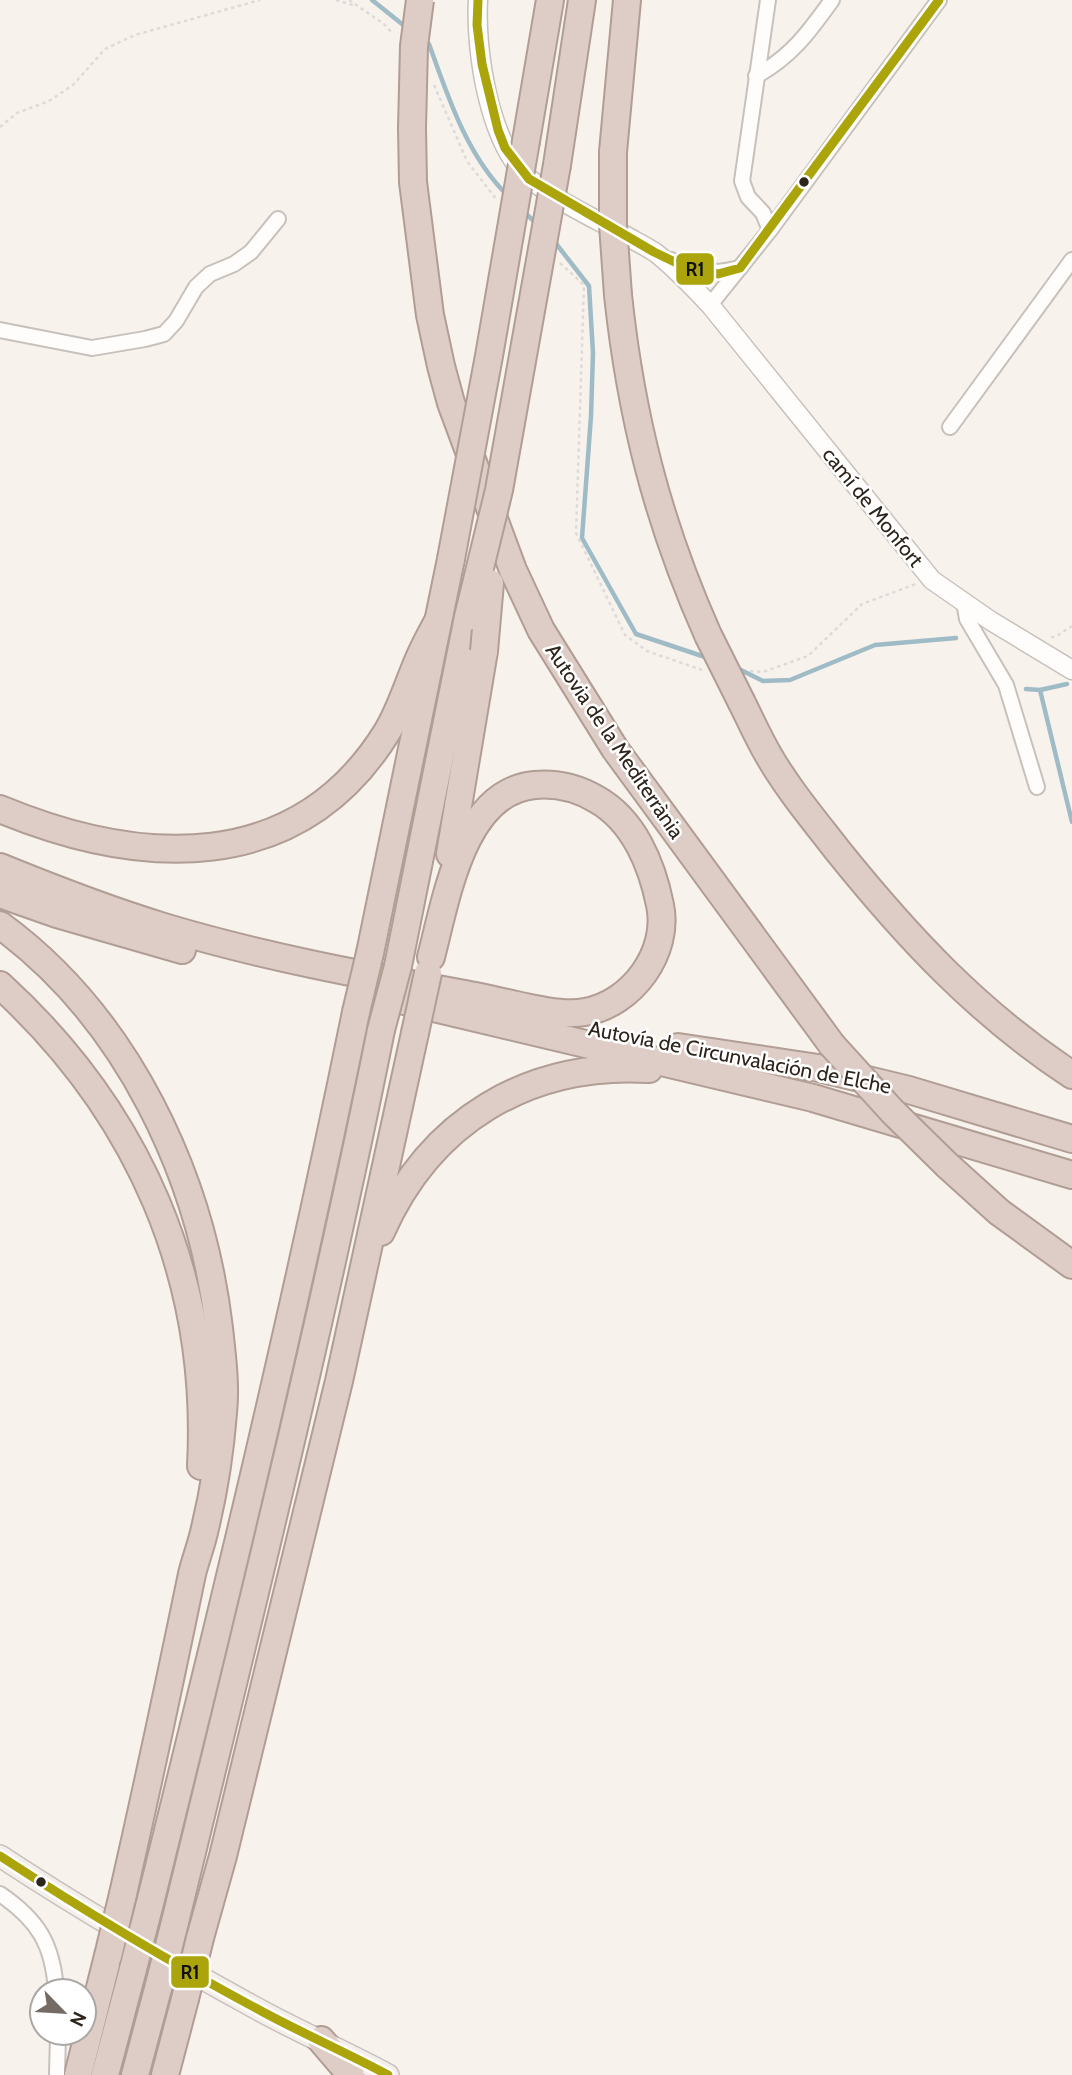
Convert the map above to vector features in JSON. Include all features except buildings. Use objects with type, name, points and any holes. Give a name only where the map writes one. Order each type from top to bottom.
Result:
[{"type":"highway","name":"Autovia de la Mediterrània","points":[[419,0],[414,46],[413,182],[430,315],[451,403],[513,570],[541,630],[615,749],[832,1045],[892,1111],[947,1165],[999,1212],[1072,1265]]},
{"type":"highway","points":[[105,2075],[149,1907],[277,1378],[370,953],[451,559],[550,0]]},
{"type":"highway","points":[[165,2074],[223,1856],[335,1394],[415,1033],[416,970],[468,617],[499,490],[582,0]]},
{"type":"highway","points":[[627,0],[613,152],[613,225],[618,295],[637,423],[657,501],[682,577],[742,704],[770,757],[797,796],[891,916],[940,970],[1072,1075]]},
{"type":"highway","points":[[416,970],[468,752],[484,651],[499,490]]},
{"type":"highway","points":[[0,810],[74,835],[140,848],[208,848],[245,841],[278,829],[313,810],[341,788],[375,749],[401,706],[420,655],[438,621]]},
{"type":"highway","points":[[0,867],[64,893],[164,927],[254,951],[416,970],[554,1011],[582,1013],[620,998],[639,979],[653,961],[661,935],[662,912],[649,861],[618,815],[603,802],[575,788],[526,785],[504,794],[484,813],[468,837],[416,970],[381,1030],[320,1318],[259,1582],[135,2075]]},
{"type":"highway","points":[[0,894],[158,944],[740,1079]]},
{"type":"highway","points":[[0,925],[65,985],[92,1016],[148,1100],[178,1162],[201,1231],[217,1317],[222,1362],[223,1411],[205,1529],[193,1569],[123,1894],[78,2075]]},
{"type":"highway","name":"Autovía de Circunvalación de Elche","points":[[416,970],[499,1011],[710,1053],[818,1068],[909,1090],[1072,1139]]},
{"type":"highway","points":[[0,985],[57,1042],[111,1114],[153,1193],[177,1257],[194,1328],[202,1406],[193,1569]]},
{"type":"highway","points":[[363,1272],[390,1212],[432,1153],[468,1119],[513,1091],[586,1070],[616,1067],[740,1079]]},
{"type":"highway","name":"Autovía de Circunvalación de Elche","points":[[740,1079],[813,1097],[1072,1175]]},
{"type":"highway","points":[[320,2040],[351,2075]]},
{"type":"main road","points":[[0,1856],[153,1951],[388,2075]]},
{"type":"street","name":"camí de Monfort","points":[[478,0],[477,25],[482,64],[498,131],[505,148],[529,179],[654,252],[710,305],[932,580],[991,621],[1072,670]]},
{"type":"street","points":[[768,0],[742,181],[748,197],[763,213],[770,230]]},
{"type":"street","points":[[756,76],[776,65],[802,42],[832,0]]},
{"type":"street","points":[[710,305],[770,230],[939,0]]},
{"type":"street","points":[[0,330],[92,348],[164,334],[176,321],[196,287],[210,274],[251,253],[278,219]]},
{"type":"street","points":[[654,252],[685,267],[718,274],[740,268]]},
{"type":"street","points":[[950,427],[1072,260]]},
{"type":"street","points":[[964,602],[967,619],[1006,685],[1037,787]]},
{"type":"street","points":[[0,1894],[22,1909],[44,1938],[55,1977]]},
{"type":"street","points":[[57,2075],[58,2047]]},
{"type":"path","points":[[0,127],[17,113],[49,101],[73,85],[105,49],[135,35],[260,0]]},
{"type":"path","points":[[336,0],[353,5],[384,24],[393,33]]},
{"type":"path","points":[[349,0],[353,5]]},
{"type":"path","points":[[434,84],[467,161],[496,199]]},
{"type":"path","points":[[553,256],[584,285],[576,534],[625,635],[647,650],[705,671]]},
{"type":"path","points":[[744,671],[763,671],[808,656],[862,604],[911,586]]},
{"type":"waterway","points":[[372,0],[407,28]]},
{"type":"waterway","points":[[423,40],[429,44],[470,144],[481,163],[508,196]]},
{"type":"waterway","points":[[524,212],[538,225]]},
{"type":"waterway","points":[[554,241],[589,286],[593,353],[582,538],[636,634],[708,658]]},
{"type":"waterway","points":[[737,668],[763,681],[790,680],[875,645],[956,638]]},
{"type":"waterway","points":[[1040,690],[1067,684]]},
{"type":"waterway","points":[[1026,689],[1040,690],[1072,822]]},
{"type":"transit line","name":"R1","points":[[478,0],[477,25],[482,64],[498,130],[505,148],[529,179],[654,252],[685,267],[718,274],[740,268],[939,0]]},
{"type":"transit line","name":"R1","points":[[0,1856],[196,1975],[388,2075]]}]
